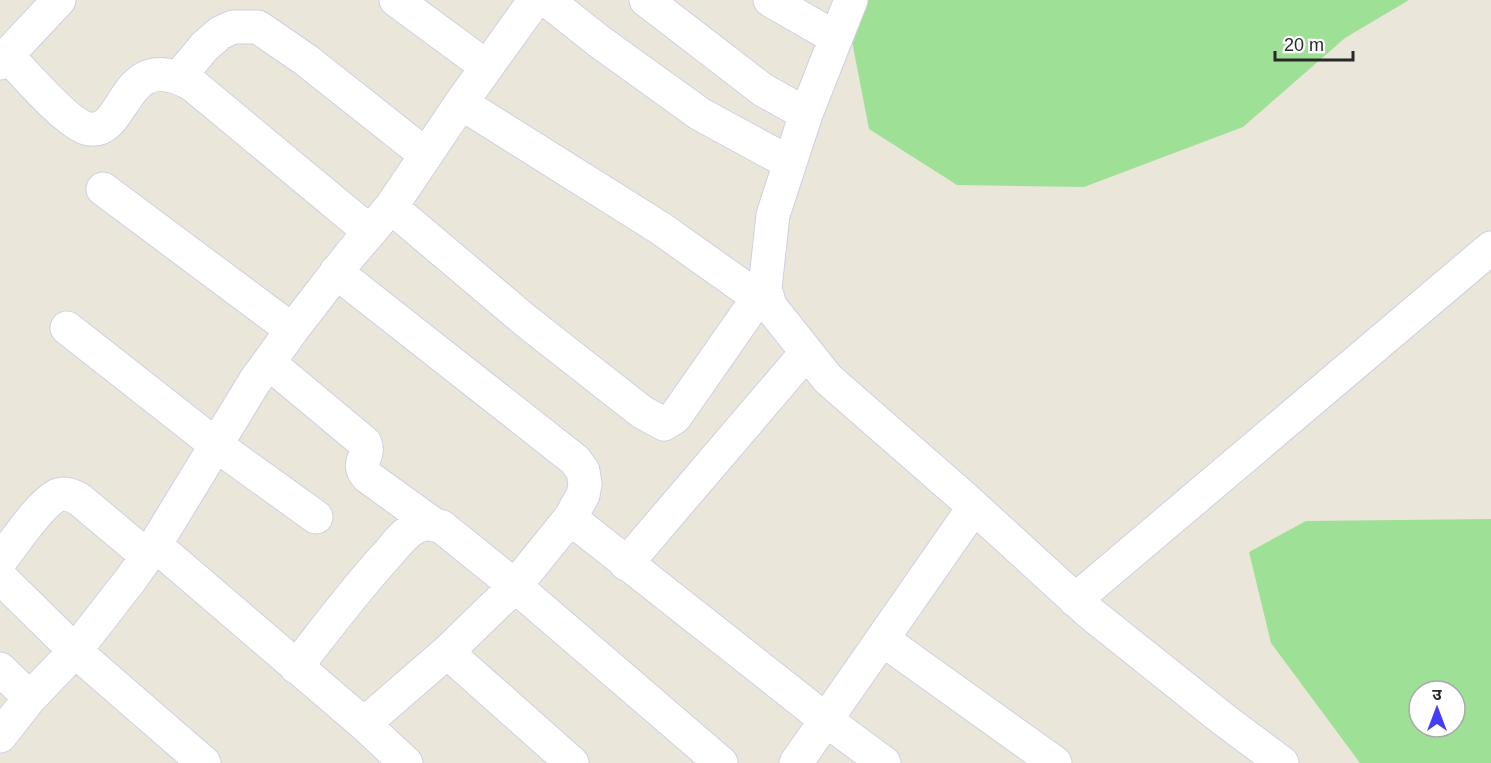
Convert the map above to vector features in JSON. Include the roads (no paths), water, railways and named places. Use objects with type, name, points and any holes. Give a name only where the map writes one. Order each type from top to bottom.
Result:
[{"type":"street","points":[[58,0],[4,59],[67,117],[88,129],[98,129],[113,118],[131,89],[143,79],[165,74],[179,77],[193,86],[370,232]]},
{"type":"street","points":[[396,0],[487,67]]},
{"type":"street","points":[[0,736],[30,698],[75,651],[151,551],[268,363],[336,272],[391,207],[461,103],[535,0]]},
{"type":"street","points":[[547,0],[600,42],[700,114],[790,163]]},
{"type":"street","points":[[646,0],[763,90],[806,114]]},
{"type":"street","points":[[770,0],[836,38]]},
{"type":"street","points":[[391,207],[526,321],[642,412],[664,424],[675,417],[764,302],[773,215],[806,114],[851,0]]},
{"type":"street","points":[[179,77],[219,33],[233,27],[258,27],[306,60],[426,155]]},
{"type":"street","points":[[461,103],[660,228],[764,302],[828,380],[974,507],[1075,600],[1214,712],[1282,763]]},
{"type":"street","points":[[103,189],[292,330]]},
{"type":"street","points":[[1075,600],[1491,248]]},
{"type":"street","points":[[336,272],[575,460],[583,471],[585,484],[583,495],[570,518],[515,586],[447,652],[364,724]]},
{"type":"street","points":[[67,328],[216,445],[316,517]]},
{"type":"street","points":[[626,564],[806,353]]},
{"type":"street","points":[[268,363],[365,443],[367,447],[362,471],[368,477],[433,524],[442,527],[515,586],[721,763]]},
{"type":"street","points":[[0,561],[45,505],[56,496],[65,494],[79,499],[151,551],[296,667],[406,763]]},
{"type":"street","points":[[796,763],[974,507]]},
{"type":"street","points":[[570,518],[626,564],[884,763]]},
{"type":"street","points":[[296,667],[367,577],[405,535],[424,524],[433,524]]},
{"type":"street","points":[[0,577],[75,651],[204,763]]},
{"type":"street","points":[[882,639],[1055,763]]},
{"type":"street","points":[[447,652],[572,763]]},
{"type":"street","points":[[0,669],[30,698]]}]
